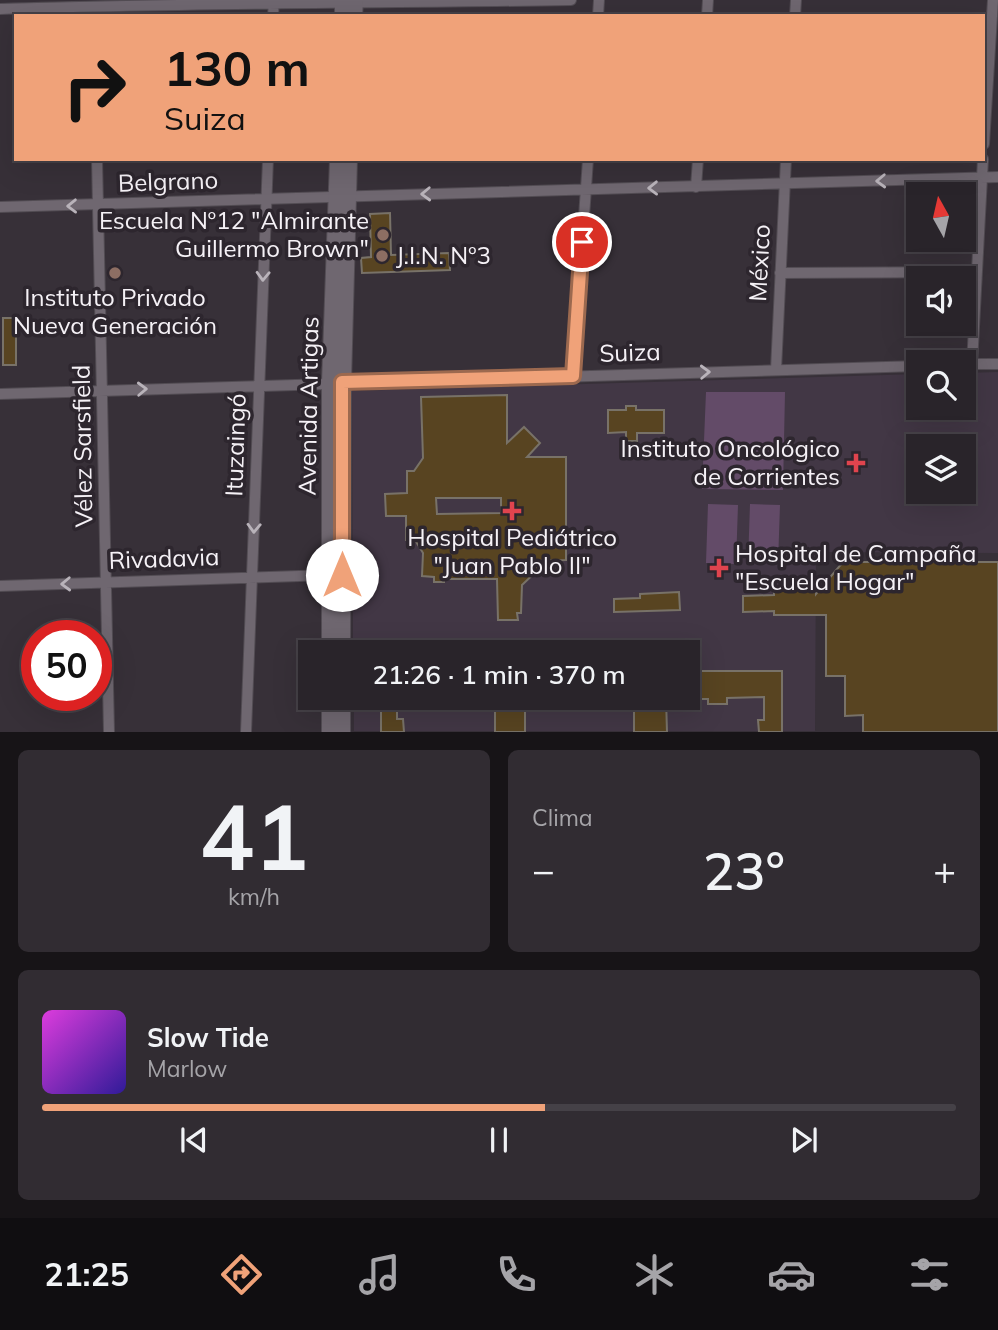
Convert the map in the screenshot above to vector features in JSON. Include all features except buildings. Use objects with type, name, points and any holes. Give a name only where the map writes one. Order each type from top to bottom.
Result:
[{"type":"main road","name":"Avenida Artigas","points":[[338,161],[343,197]]},
{"type":"main road","name":"Avenida Artigas","points":[[330,640],[343,197],[349,161]]},
{"type":"main road","name":"Avenida Artigas","points":[[336,383],[342,640]]},
{"type":"main road","points":[[330,710],[330,732]]},
{"type":"main road","points":[[342,710],[342,732]]},
{"type":"street","points":[[0,9],[274,1],[349,6],[411,1],[571,0]]},
{"type":"street","points":[[985,86],[993,0]]},
{"type":"street","name":"Vélez Sarsfield","points":[[97,161],[104,390],[109,732]]},
{"type":"street","name":"Ituzaingó","points":[[246,732],[268,161]]},
{"type":"street","points":[[573,376],[588,161]]},
{"type":"street","points":[[696,187],[698,161]]},
{"type":"street","name":"México","points":[[776,370],[786,161]]},
{"type":"street","points":[[976,272],[983,161]]},
{"type":"street","name":"Belgrano","points":[[0,208],[998,177]]},
{"type":"street","points":[[780,273],[906,272]]},
{"type":"street","points":[[976,364],[998,363]]},
{"type":"street","name":"Suiza","points":[[0,394],[906,366]]},
{"type":"street","name":"Rivadavia","points":[[0,586],[330,575]]},
{"type":"shaded area","points":[[998,372],[998,553],[816,552],[815,731],[354,731],[354,710],[700,710],[700,640],[353,640],[352,391],[906,374],[906,420],[976,420],[976,373]]},
{"type":"shaded area","points":[[706,392],[785,392],[783,490],[702,489]]},
{"type":"shaded area","points":[[708,504],[738,505],[736,564],[706,563]]},
{"type":"shaded area","points":[[750,504],[780,505],[778,564],[748,563]]},
{"type":"place","name":"Escuela Nº12 \"Almirante Guillermo Brown\"","points":[[383,235]]},
{"type":"place","name":"J.I.N. Nº3","points":[[382,256]]},
{"type":"place","name":"Instituto Privado Nueva Generación","points":[[115,273]]},
{"type":"place","name":"Instituto Oncológico de Corrientes","points":[[856,463]]},
{"type":"place","name":"Hospital Pediátrico \"Juan Pablo II\"","points":[[512,511]]},
{"type":"place","name":"Hospital de Campaña \"Escuela Hogar\"","points":[[719,568]]},
{"type":"route","points":[[342,575],[342,382],[573,376],[582,242]]}]
